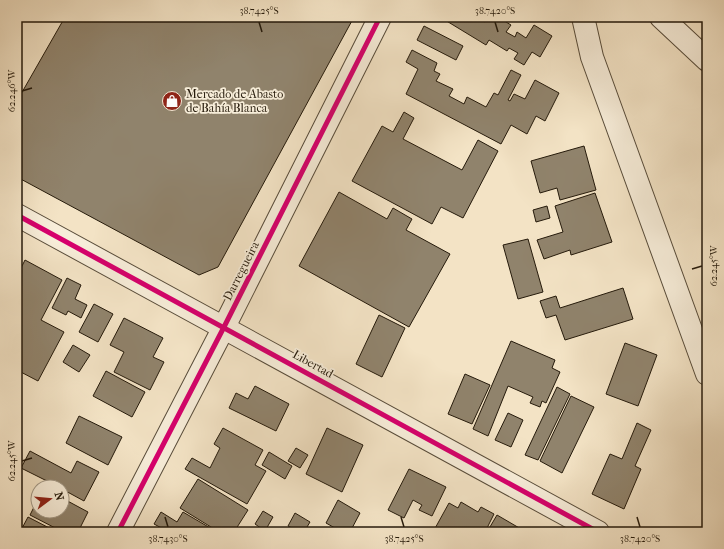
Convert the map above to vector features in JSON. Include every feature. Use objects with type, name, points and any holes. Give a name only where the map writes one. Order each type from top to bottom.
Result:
[{"type":"street","name":"Darregueira","points":[[118,532],[224,327],[380,17]]},
{"type":"street","points":[[583,17],[592,57],[707,374]]},
{"type":"street","points":[[660,17],[707,60]]},
{"type":"street","name":"Libertad","points":[[17,215],[598,532]]},
{"type":"building","name":"Mercado de Abasto de Bahía Blanca","points":[[65,17],[354,17],[218,267],[199,275],[17,177],[17,101]]},
{"type":"building","points":[[440,17],[478,17],[485,22],[488,17],[498,17],[511,25],[506,32],[515,37],[517,32],[526,38],[534,25],[552,36],[540,57],[532,52],[524,65],[514,59],[518,53],[509,48],[507,51],[489,40],[486,45]]},
{"type":"building","points":[[424,26],[463,46],[456,60],[417,40]]},
{"type":"building","points":[[412,50],[437,63],[434,71],[440,74],[436,81],[453,89],[449,96],[464,104],[467,97],[486,107],[494,93],[498,95],[511,70],[521,75],[508,100],[510,101],[514,94],[525,99],[535,80],[559,93],[545,121],[536,116],[527,134],[511,125],[501,144],[406,94],[418,69],[406,62]]},
{"type":"building","points":[[404,112],[414,118],[403,139],[462,170],[478,140],[498,151],[463,218],[441,207],[432,224],[352,181],[382,126],[393,132]]},
{"type":"building","points":[[584,146],[596,190],[560,200],[557,188],[540,193],[531,161]]},
{"type":"building","points":[[339,192],[387,219],[393,208],[412,219],[406,230],[450,254],[409,327],[299,266]]},
{"type":"building","points":[[595,193],[612,242],[571,255],[570,250],[544,259],[537,240],[563,232],[555,206]]},
{"type":"building","points":[[547,206],[550,218],[536,222],[533,210]]},
{"type":"building","points":[[528,239],[543,292],[518,299],[503,245]]},
{"type":"building","points":[[25,260],[62,280],[41,320],[64,332],[38,381],[17,370],[17,276]]},
{"type":"building","points":[[67,278],[81,285],[75,299],[87,305],[81,318],[68,311],[66,315],[52,308]]},
{"type":"building","points":[[623,288],[633,319],[565,340],[556,315],[546,318],[540,301],[556,296],[560,308]]},
{"type":"building","points":[[94,304],[113,314],[98,342],[79,332]]},
{"type":"building","points":[[379,315],[405,328],[382,377],[356,364]]},
{"type":"building","points":[[124,318],[163,338],[153,357],[164,362],[150,390],[114,372],[124,352],[110,345]]},
{"type":"building","points":[[511,341],[555,360],[552,368],[560,372],[546,403],[542,401],[540,407],[530,403],[533,397],[508,386],[488,436],[473,429]]},
{"type":"building","points":[[625,343],[657,355],[638,406],[606,394]]},
{"type":"building","points":[[73,345],[90,355],[79,372],[63,362]]},
{"type":"building","points":[[106,371],[145,392],[132,417],[93,396]]},
{"type":"building","points":[[465,374],[490,385],[472,424],[448,414]]},
{"type":"building","points":[[255,386],[289,404],[276,431],[229,408],[236,393],[248,399]]},
{"type":"building","points":[[557,387],[570,394],[538,460],[525,455]]},
{"type":"building","points":[[571,396],[594,407],[562,473],[540,461]]},
{"type":"building","points":[[508,413],[523,420],[511,447],[495,440]]},
{"type":"building","points":[[79,416],[122,437],[108,465],[66,443]]},
{"type":"building","points":[[637,423],[651,430],[635,466],[641,469],[624,509],[592,494],[610,454],[622,459]]},
{"type":"building","points":[[223,428],[263,450],[255,465],[266,471],[247,504],[185,469],[192,458],[210,468],[220,448],[214,444]]},
{"type":"building","points":[[327,428],[363,445],[342,492],[306,474]]},
{"type":"building","points":[[296,448],[308,455],[300,468],[288,461]]},
{"type":"building","points":[[30,451],[71,473],[77,461],[99,472],[84,501],[70,493],[70,479],[43,479],[21,468]]},
{"type":"building","points":[[269,452],[292,466],[285,479],[262,465]]},
{"type":"building","points":[[409,469],[446,487],[432,516],[419,510],[422,505],[413,500],[404,518],[388,510]]},
{"type":"building","points":[[198,479],[248,510],[234,532],[219,532],[180,508]]},
{"type":"building","points":[[338,500],[360,513],[350,532],[342,532],[326,523]]},
{"type":"building","points":[[70,502],[88,512],[78,532],[63,532],[38,519],[70,519]]},
{"type":"building","points":[[461,502],[478,512],[481,507],[494,514],[485,532],[433,532],[449,503],[458,508]]},
{"type":"building","points":[[263,511],[273,517],[265,531],[255,524]]},
{"type":"building","points":[[161,512],[177,522],[183,512],[217,532],[169,532],[154,524]]},
{"type":"building","points":[[295,513],[310,522],[304,532],[300,532],[288,526]]},
{"type":"building","points":[[497,515],[521,529],[519,532],[487,532]]},
{"type":"building","points":[[28,517],[57,532],[20,532]]},
{"type":"cycle path","points":[[118,532],[224,327],[380,17]]},
{"type":"cycle path","points":[[17,215],[598,532]]},
{"type":"place","name":"Mercado de Abasto de Bahía Blanca","points":[[172,101]]}]
